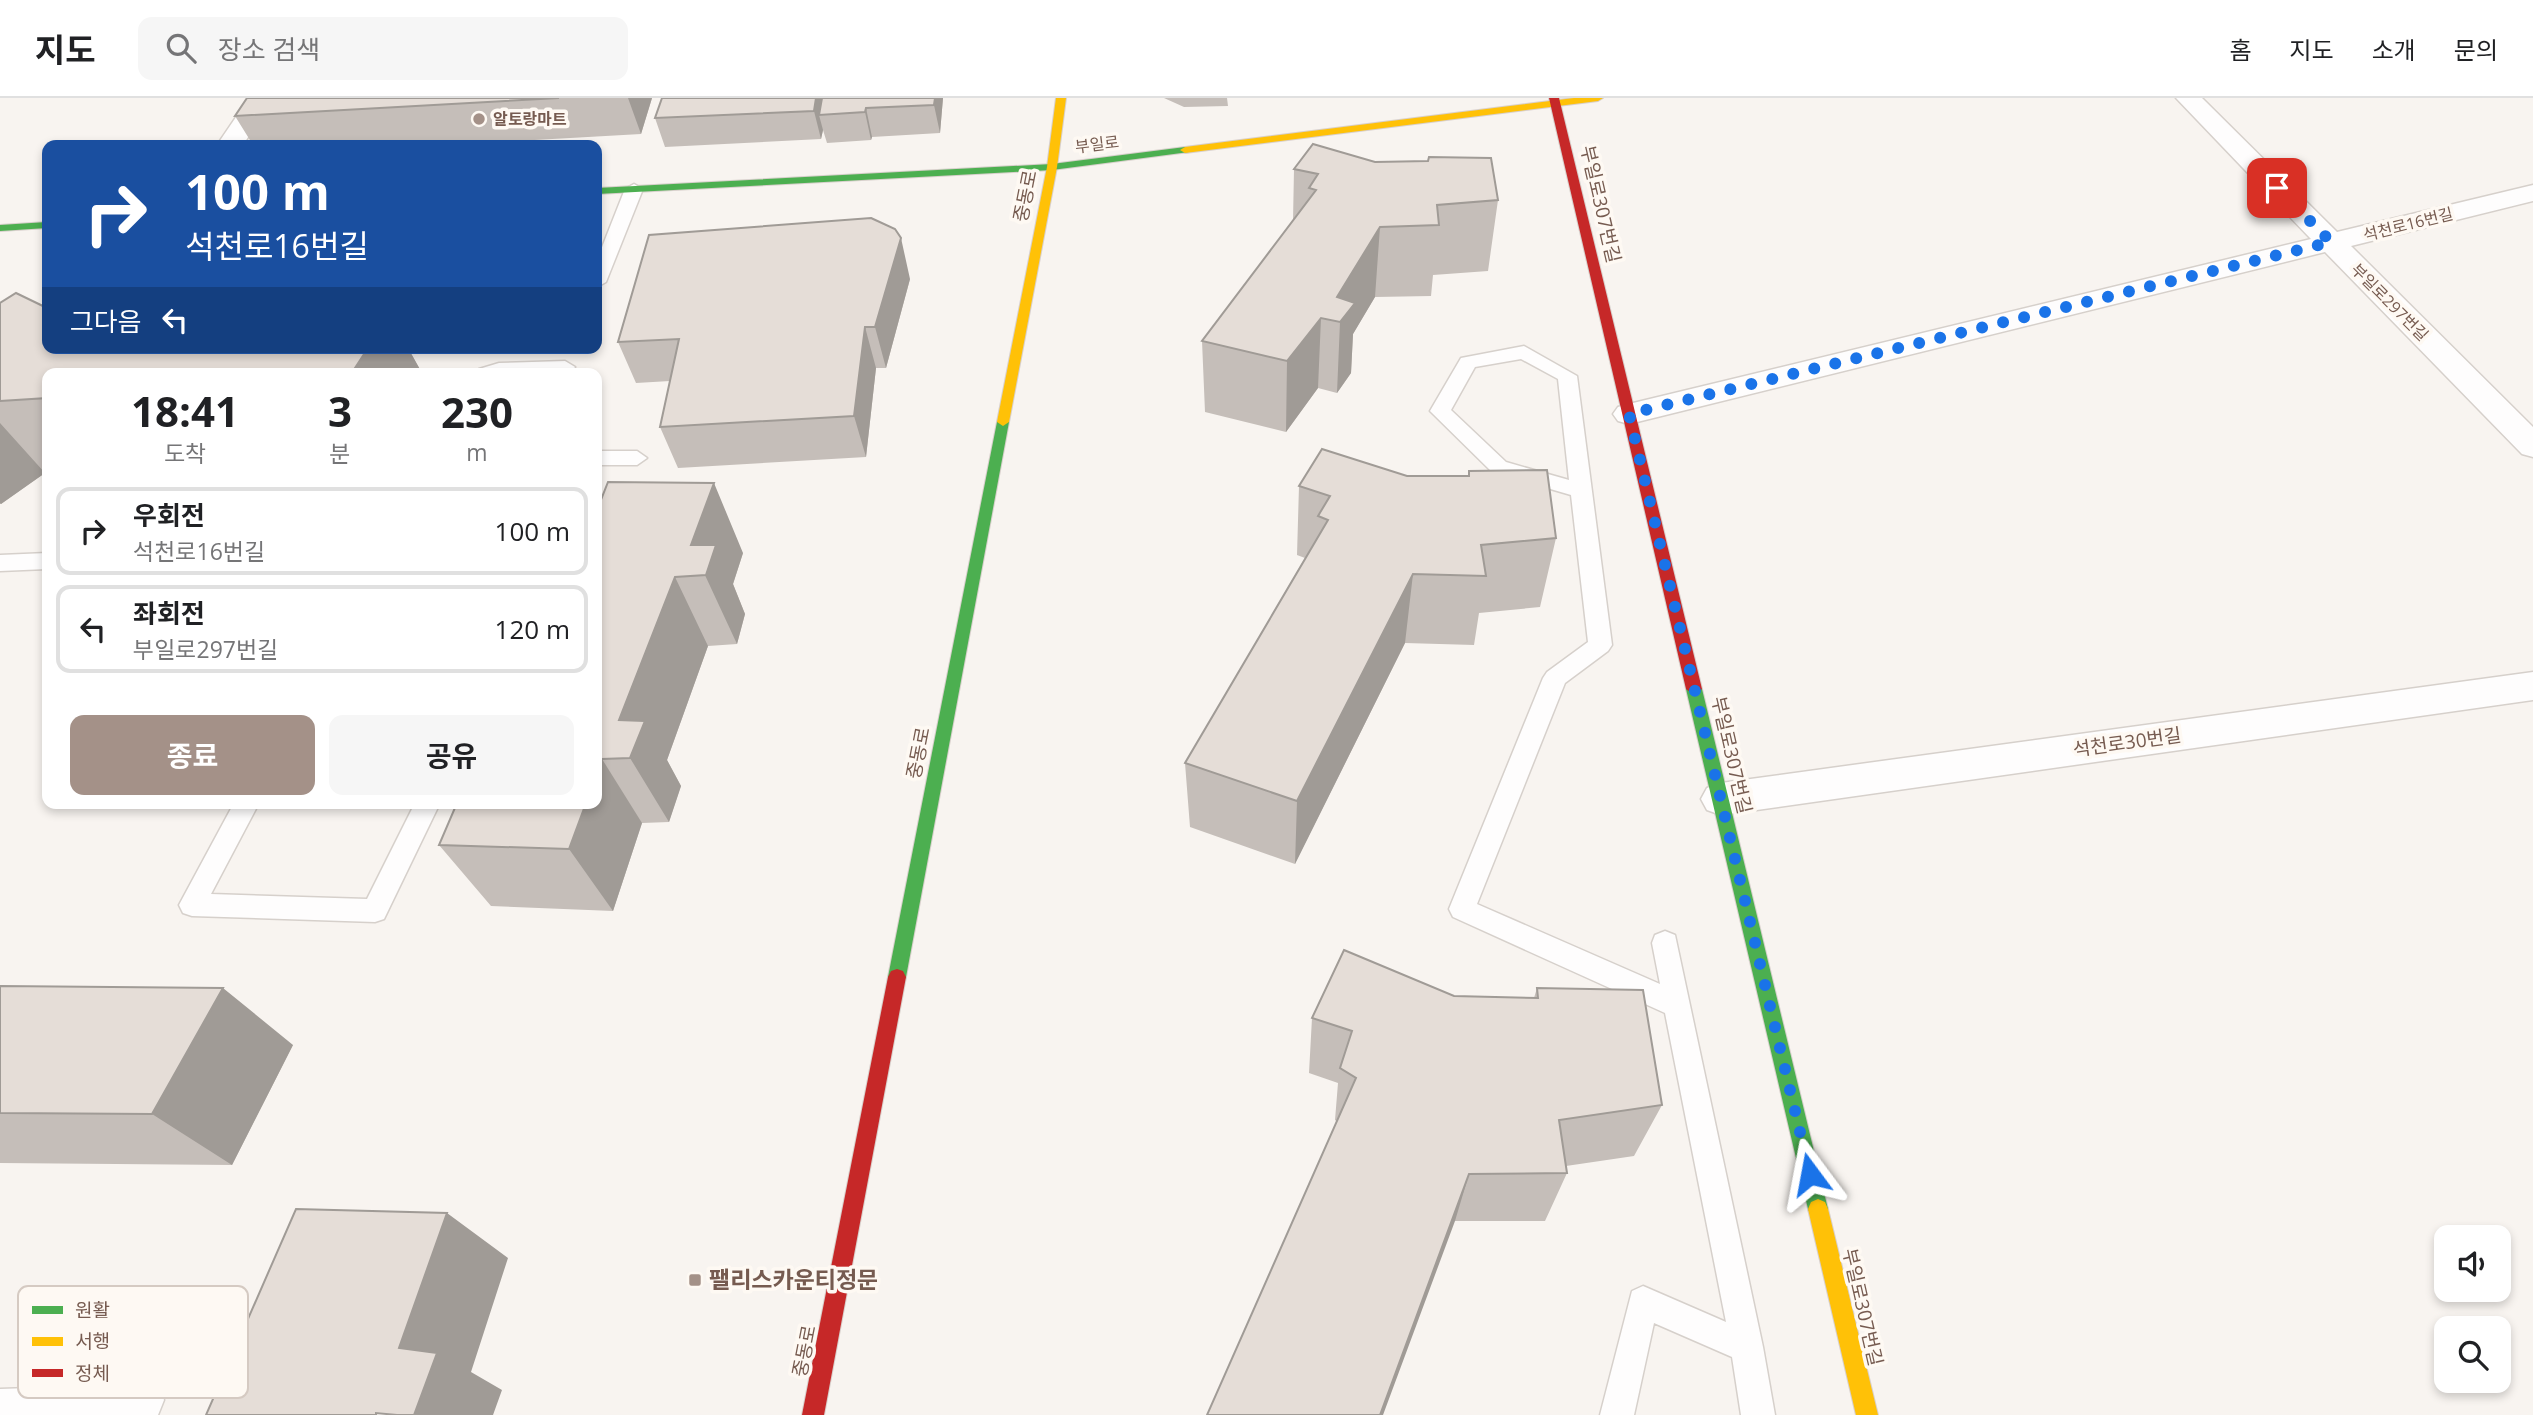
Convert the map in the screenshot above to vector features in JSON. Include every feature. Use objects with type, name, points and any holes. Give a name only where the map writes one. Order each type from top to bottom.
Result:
[{"type":"street","points":[[233,140],[261,98]]},
{"type":"street","name":"중동로","points":[[813,1415],[1052,167],[1062,98]]},
{"type":"street","name":"부일로","points":[[602,191],[1052,167],[1598,98]]},
{"type":"street","name":"부일로297번길","points":[[2188,98],[2533,446]]},
{"type":"street","name":"부일로307번길","points":[[1555,102],[1867,1415]]},
{"type":"street","name":"석천로16번길","points":[[1629,414],[2533,193]]},
{"type":"street","points":[[0,228],[42,225]]},
{"type":"street","name":"석천로30번길","points":[[1721,799],[2533,686]]},
{"type":"lane","points":[[602,269],[634,189]]},
{"type":"lane","points":[[1582,491],[1499,467],[1440,411],[1468,362],[1524,352],[1567,376],[1582,491],[1600,645],[1555,678],[1462,909],[1678,1005]]},
{"type":"lane","points":[[510,368],[566,363]]},
{"type":"lane","points":[[602,458],[637,458]]},
{"type":"lane","points":[[0,563],[42,561]]},
{"type":"lane","points":[[244,809],[192,905],[374,911],[425,809]]},
{"type":"lane","points":[[1665,943],[1747,1347],[1758,1415]]},
{"type":"lane","points":[[1617,1415],[1643,1302],[1747,1347]]},
{"type":"lane","points":[[0,1405],[148,1401],[142,1415]]},
{"type":"building","points":[[247,98],[559,98],[235,116]]},
{"type":"building","points":[[662,98],[816,98],[814,111],[655,118]]},
{"type":"building","points":[[822,98],[935,98],[934,105],[866,108],[865,112],[819,115]]},
{"type":"building","points":[[1313,144],[1375,162],[1428,161],[1429,157],[1491,158],[1498,200],[1437,205],[1439,225],[1380,227],[1337,297],[1355,303],[1340,322],[1321,318],[1287,361],[1202,341],[1316,190],[1309,188],[1318,174],[1294,169]]},
{"type":"building","points":[[871,218],[895,229],[901,238],[875,327],[865,327],[854,416],[660,427],[679,339],[618,342],[649,235]]},
{"type":"building","points":[[16,293],[42,306],[42,354],[364,354],[355,368],[42,368],[42,398],[0,401],[0,303]]},
{"type":"building","points":[[1322,449],[1407,476],[1469,476],[1469,471],[1547,470],[1556,538],[1481,545],[1486,576],[1413,574],[1297,801],[1185,763],[1328,520],[1318,516],[1330,496],[1299,486]]},
{"type":"building","points":[[608,482],[714,483],[691,545],[716,545],[706,575],[675,577],[619,720],[645,721],[630,758],[602,759],[602,497]]},
{"type":"building","points":[[454,809],[584,809],[569,849],[439,845]]},
{"type":"building","points":[[1344,950],[1454,996],[1538,998],[1537,988],[1643,990],[1662,1105],[1559,1120],[1567,1173],[1469,1174],[1380,1415],[1207,1415],[1356,1078],[1340,1068],[1352,1031],[1312,1018]]},
{"type":"building","points":[[0,986],[223,988],[152,1114],[0,1113]]},
{"type":"building","points":[[296,1209],[447,1213],[399,1348],[437,1353],[414,1415],[206,1415],[213,1398],[248,1398],[248,1319]]},
{"type":"traffic: fast","points":[[602,191],[1052,167],[1185,150]]},
{"type":"traffic: fast","points":[[0,228],[42,225]]},
{"type":"traffic: fast","points":[[897,977],[1003,422]]},
{"type":"traffic: fast","points":[[1694,689],[1818,1209]]},
{"type":"traffic: slow","points":[[1003,422],[1052,167],[1061,98]]},
{"type":"traffic: slow","points":[[1185,150],[1598,98]]},
{"type":"traffic: slow","points":[[1818,1209],[1867,1415]]},
{"type":"traffic: jam","points":[[1554,98],[1694,689]]},
{"type":"traffic: jam","points":[[813,1415],[897,977]]},
{"type":"place","name":"알토랑마트","points":[[479,119]]},
{"type":"place","name":"팰리스카운티정문","points":[[695,1280]]},
{"type":"route","points":[[1810,1174],[1629,414],[2331,242],[2277,188]]}]
